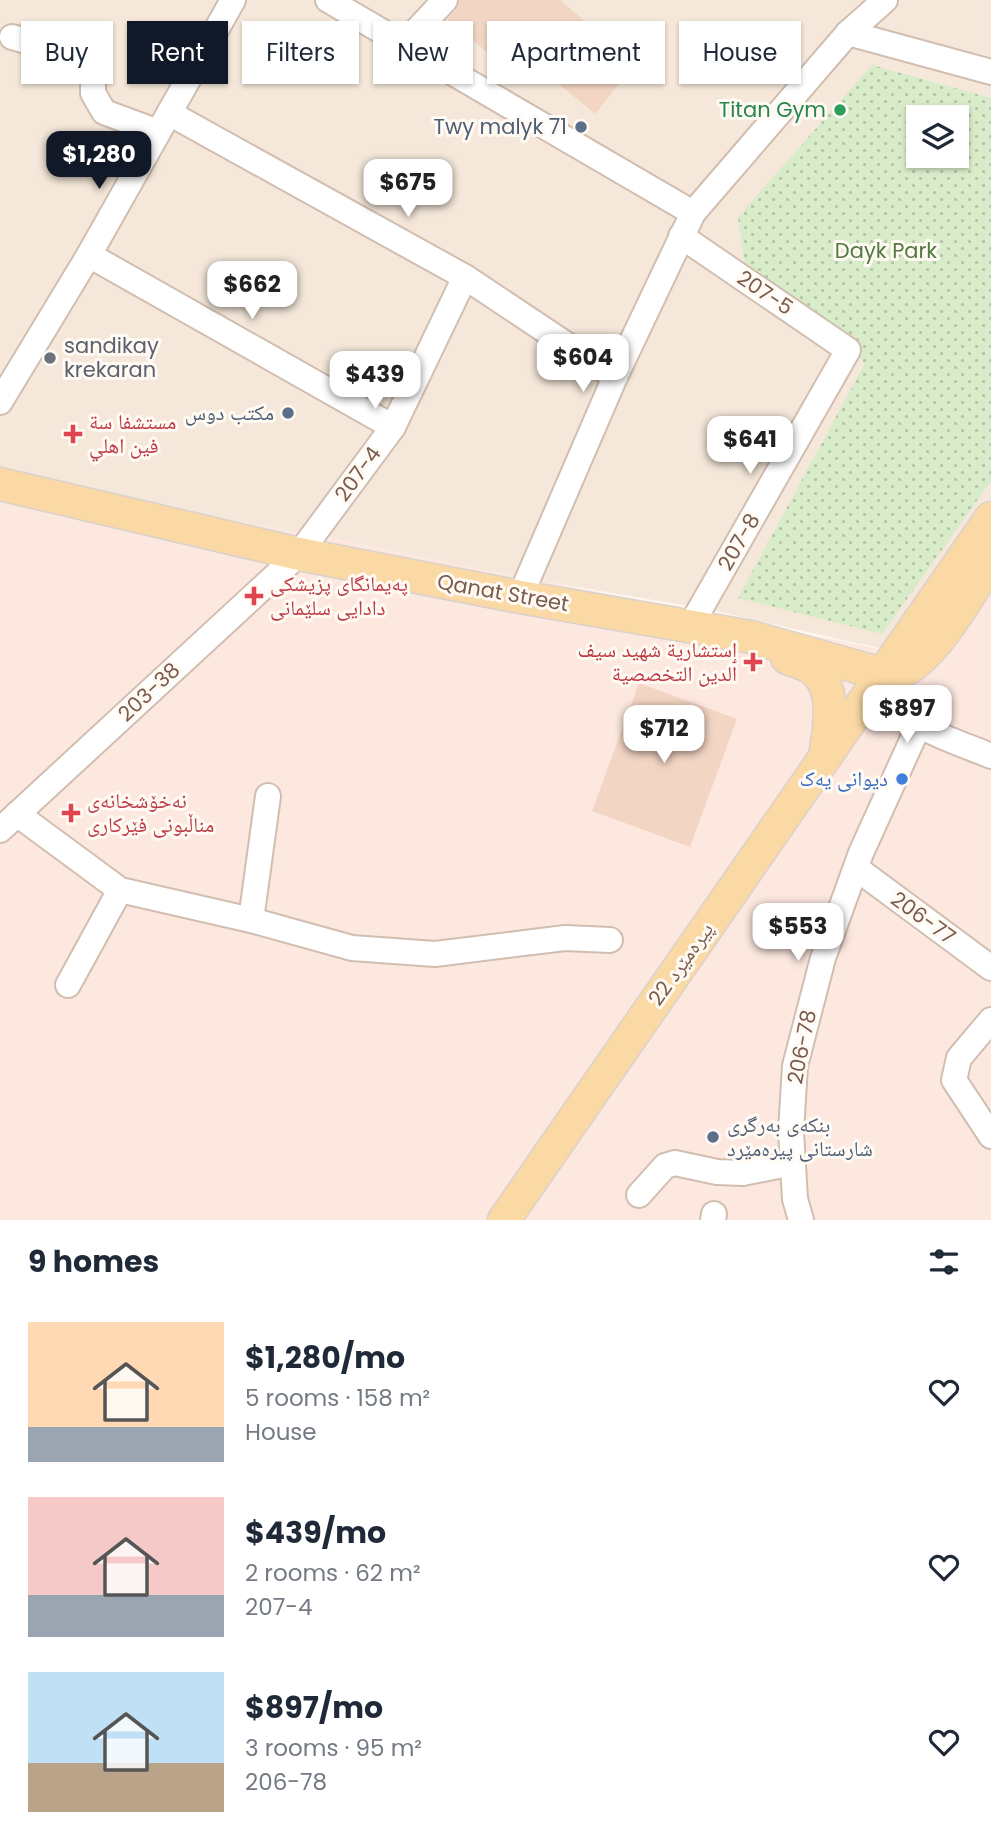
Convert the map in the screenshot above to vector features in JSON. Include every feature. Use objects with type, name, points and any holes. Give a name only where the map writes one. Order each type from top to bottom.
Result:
[{"type":"main road","name":"Qanat Street","points":[[0,484],[299,554],[520,597],[751,637],[882,674]]},
{"type":"main road","name":"22 پیرەمێرد","points":[[504,1220],[825,756],[864,705],[882,674],[991,518]]},
{"type":"main road","points":[[882,674],[899,672],[926,653],[991,561]]},
{"type":"main road","points":[[751,637],[757,645],[814,669],[822,681],[828,694],[829,707],[825,756]]},
{"type":"street","points":[[0,402],[89,255],[233,0]]},
{"type":"street","points":[[328,0],[373,26]]},
{"type":"street","points":[[425,21],[445,0]]},
{"type":"street","points":[[520,597],[615,377],[693,213],[848,33],[885,0]]},
{"type":"street","points":[[848,33],[991,72]]},
{"type":"street","points":[[12,37],[89,59],[93,73],[93,93],[104,112],[164,122],[465,277],[615,377]]},
{"type":"street","points":[[472,84],[693,213]]},
{"type":"street","name":"207-5","points":[[681,236],[848,350]]},
{"type":"street","points":[[89,255],[393,427]]},
{"type":"street","name":"207-4","points":[[299,554],[393,427],[465,277]]},
{"type":"street","name":"207-8","points":[[691,625],[848,350]]},
{"type":"street","name":"203-38","points":[[9,822],[299,554]]},
{"type":"street","points":[[882,674],[893,702],[904,715],[919,725],[991,756]]},
{"type":"street","name":"206-78","points":[[801,1220],[795,1199],[791,1131],[795,1066],[823,958],[856,868],[919,725]]},
{"type":"street","points":[[251,920],[268,796]]},
{"type":"street","points":[[9,822],[120,890],[251,920],[352,948],[435,954],[565,937],[610,940]]},
{"type":"street","name":"206-77","points":[[856,868],[991,968]]},
{"type":"street","points":[[68,985],[120,890]]},
{"type":"street","points":[[991,1020],[959,1058],[954,1080],[991,1136]]},
{"type":"street","points":[[639,1195],[664,1166],[675,1163],[717,1172],[743,1173],[793,1163]]},
{"type":"shaded area","points":[[0,0],[991,0],[991,551],[914,656],[707,609],[518,577],[315,535],[0,482]]},
{"type":"shaded area","points":[[0,482],[315,535],[914,656],[991,551],[991,1220],[0,1220]]},
{"type":"green space","name":"Dayk Park","points":[[872,65],[991,98],[991,481],[882,634],[738,598],[865,363],[745,269],[738,217]]},
{"type":"building","points":[[459,0],[560,0],[585,21],[487,21],[487,52],[473,40],[473,21],[447,19],[456,10]]},
{"type":"building","points":[[559,84],[619,84],[595,114]]},
{"type":"building","points":[[639,683],[737,719],[690,847],[592,811]]},
{"type":"place","name":"Titan Gym","points":[[840,110]]},
{"type":"place","name":"Twy malyk 71","points":[[581,127]]},
{"type":"place","name":"sandikay krekaran","points":[[50,358]]},
{"type":"place","name":"مكتب دوس","points":[[288,413]]},
{"type":"place","name":"مستشفا سة فين اهلي","points":[[73,434]]},
{"type":"place","name":"پەیمانگای پزیشکی دادایی سلێمانی","points":[[254,596]]},
{"type":"place","name":"ٳستشارية شهيد سیف الدين التخصصية","points":[[753,662]]},
{"type":"place","name":"دیوانی یەک","points":[[902,779]]},
{"type":"place","name":"نەخۆشخانەی مناڵبونی فێرکاری","points":[[71,813]]},
{"type":"place","name":"بنکەی بەرگری شارستانی پیرەمێرد","points":[[713,1137]]}]
